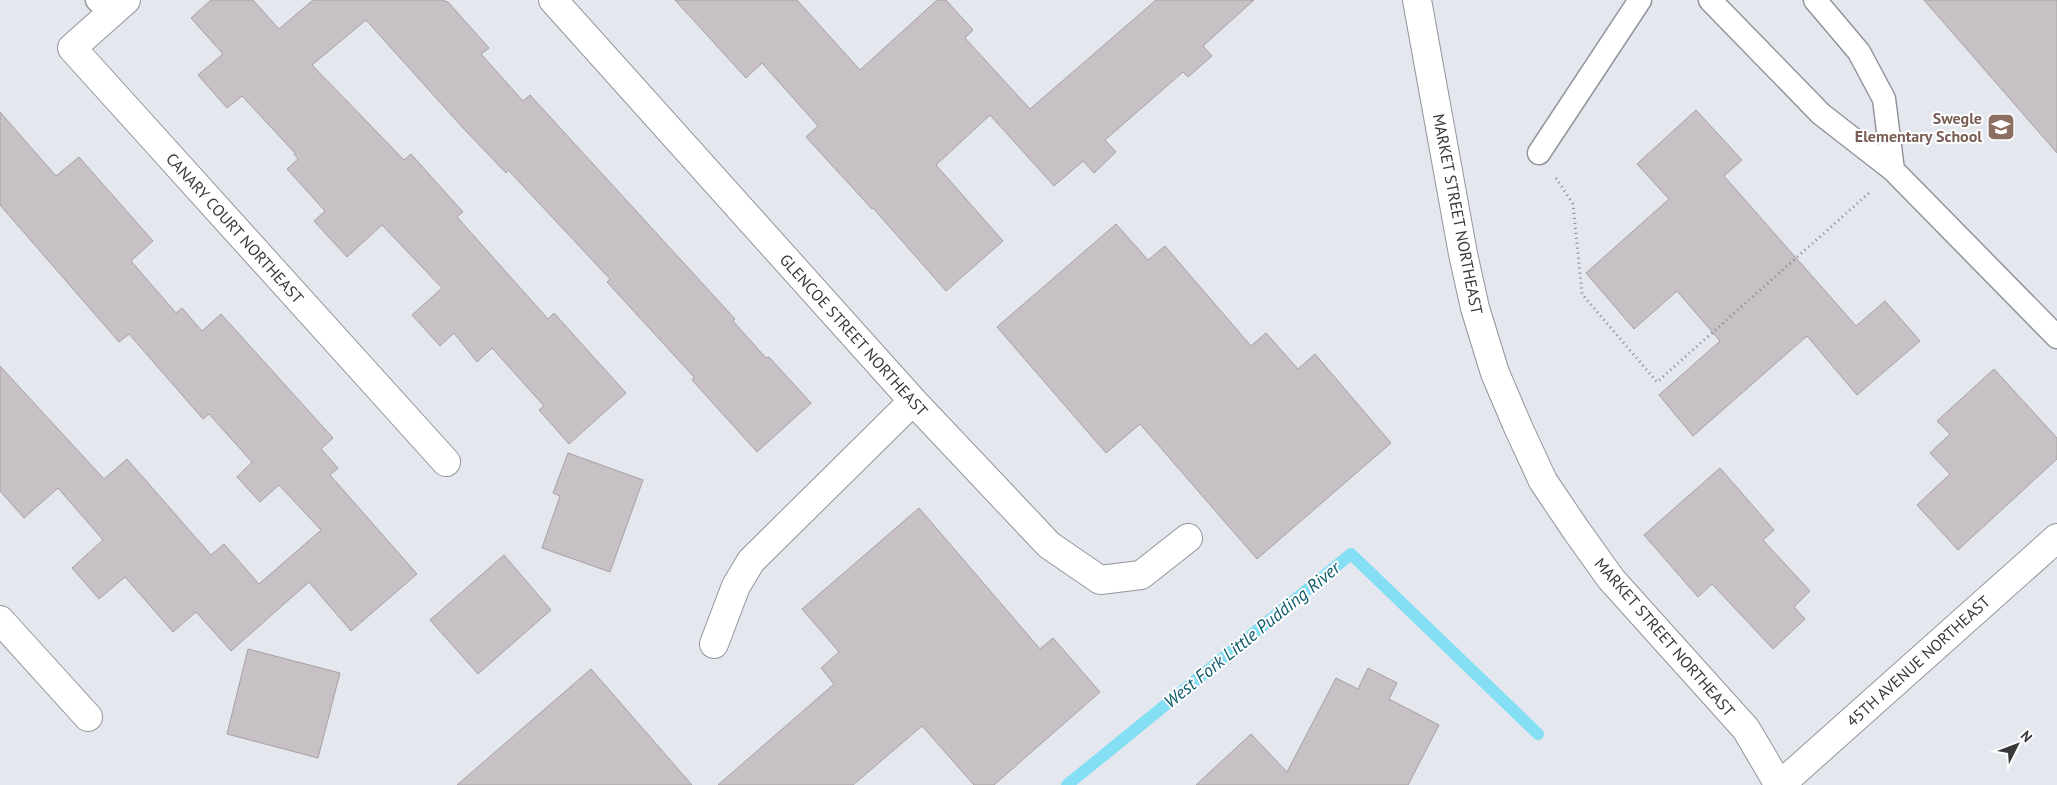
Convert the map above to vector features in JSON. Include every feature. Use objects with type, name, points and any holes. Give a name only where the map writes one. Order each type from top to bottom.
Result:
[{"type":"street","name":"GLENCOE STREET NORTHEAST","points":[[553,0],[913,401],[1049,545],[1100,580],[1141,575],[1188,538]]},
{"type":"street","name":"MARKET STREET NORTHEAST","points":[[1417,0],[1463,254],[1473,299],[1495,372],[1518,427],[1543,481],[1611,579],[1746,729],[1780,785]]},
{"type":"street","name":"CANARY COURT NORTHEAST","points":[[111,5],[72,48],[446,462]]},
{"type":"street","points":[[714,644],[736,586],[751,560],[913,401]]},
{"type":"street","name":"45TH AVENUE NORTHEAST","points":[[1780,785],[2057,538]]},
{"type":"street","points":[[0,620],[88,717]]},
{"type":"lane","points":[[1539,153],[1640,0]]},
{"type":"lane","points":[[1710,0],[1821,114],[1893,170],[2057,337]]},
{"type":"lane","points":[[1815,0],[1859,52],[1884,99],[1893,170]]},
{"type":"path","points":[[1539,153],[1572,204],[1582,294],[1657,382],[1893,170]]},
{"type":"building","points":[[211,0],[253,0],[279,29],[313,0],[441,0],[448,2],[489,48],[481,54],[523,101],[530,95],[735,319],[733,321],[766,358],[769,357],[811,403],[757,452],[692,380],[694,377],[607,282],[610,279],[508,170],[506,173],[463,128],[366,20],[312,65],[404,160],[411,154],[463,212],[457,217],[548,319],[554,313],[626,393],[569,444],[539,410],[544,406],[492,348],[477,362],[454,333],[440,346],[412,315],[442,288],[382,225],[347,257],[314,221],[325,211],[287,169],[298,159],[295,153],[242,96],[227,108],[198,75],[223,54],[191,18]]},
{"type":"building","points":[[675,0],[797,0],[860,70],[937,0],[946,0],[973,30],[965,38],[1030,109],[1156,0],[1254,0],[1203,46],[1212,56],[1188,77],[1183,72],[1105,140],[1116,152],[1094,173],[1083,161],[1054,186],[990,115],[936,165],[1003,241],[946,291],[873,208],[806,137],[818,126],[762,63],[746,78]]},
{"type":"building","points":[[1924,0],[2057,0],[2057,153]]},
{"type":"building","points":[[1696,110],[1742,160],[1724,176],[1856,326],[1885,301],[1920,341],[1857,395],[1807,336],[1693,436],[1659,395],[1720,341],[1677,291],[1634,329],[1586,273],[1669,199],[1637,164]]},
{"type":"building","points":[[0,112],[56,176],[79,157],[153,241],[131,261],[176,313],[182,308],[202,331],[221,314],[333,438],[321,449],[338,468],[330,475],[417,574],[351,631],[309,582],[231,651],[196,612],[173,632],[125,577],[99,599],[72,568],[103,540],[58,488],[24,518],[0,491],[0,366],[104,479],[127,459],[211,555],[224,544],[259,584],[321,530],[279,485],[260,502],[237,477],[252,462],[209,414],[203,419],[129,334],[119,342],[0,205]]},
{"type":"building","points":[[1116,224],[1148,260],[1165,246],[1251,346],[1266,333],[1298,369],[1315,354],[1391,443],[1257,559],[1140,424],[1106,453],[997,327]]},
{"type":"building","points":[[1994,369],[2057,438],[2057,459],[1958,550],[1917,505],[1950,474],[1930,453],[1950,434],[1937,421]]},
{"type":"building","points":[[568,453],[643,480],[610,572],[542,548],[560,496],[553,493]]},
{"type":"building","points":[[1720,468],[1774,530],[1763,540],[1810,591],[1794,607],[1805,619],[1773,649],[1712,584],[1698,597],[1644,535]]},
{"type":"building","points":[[919,508],[1040,649],[1053,638],[1100,692],[994,785],[974,785],[922,726],[853,785],[718,785],[834,684],[821,668],[839,652],[802,609]]},
{"type":"building","points":[[504,555],[551,610],[478,674],[430,620]]},
{"type":"building","points":[[248,649],[340,673],[318,758],[227,734]]},
{"type":"building","points":[[1368,668],[1397,683],[1389,699],[1439,725],[1408,785],[1196,785],[1251,734],[1287,772],[1336,678],[1358,689]]},
{"type":"building","points":[[591,669],[692,785],[457,785]]},
{"type":"waterway","name":"West Fork Little Pudding River","points":[[1067,785],[1351,554],[1538,734]]},
{"type":"place","name":"Swegle Elementary School","points":[[2001,127]]}]
